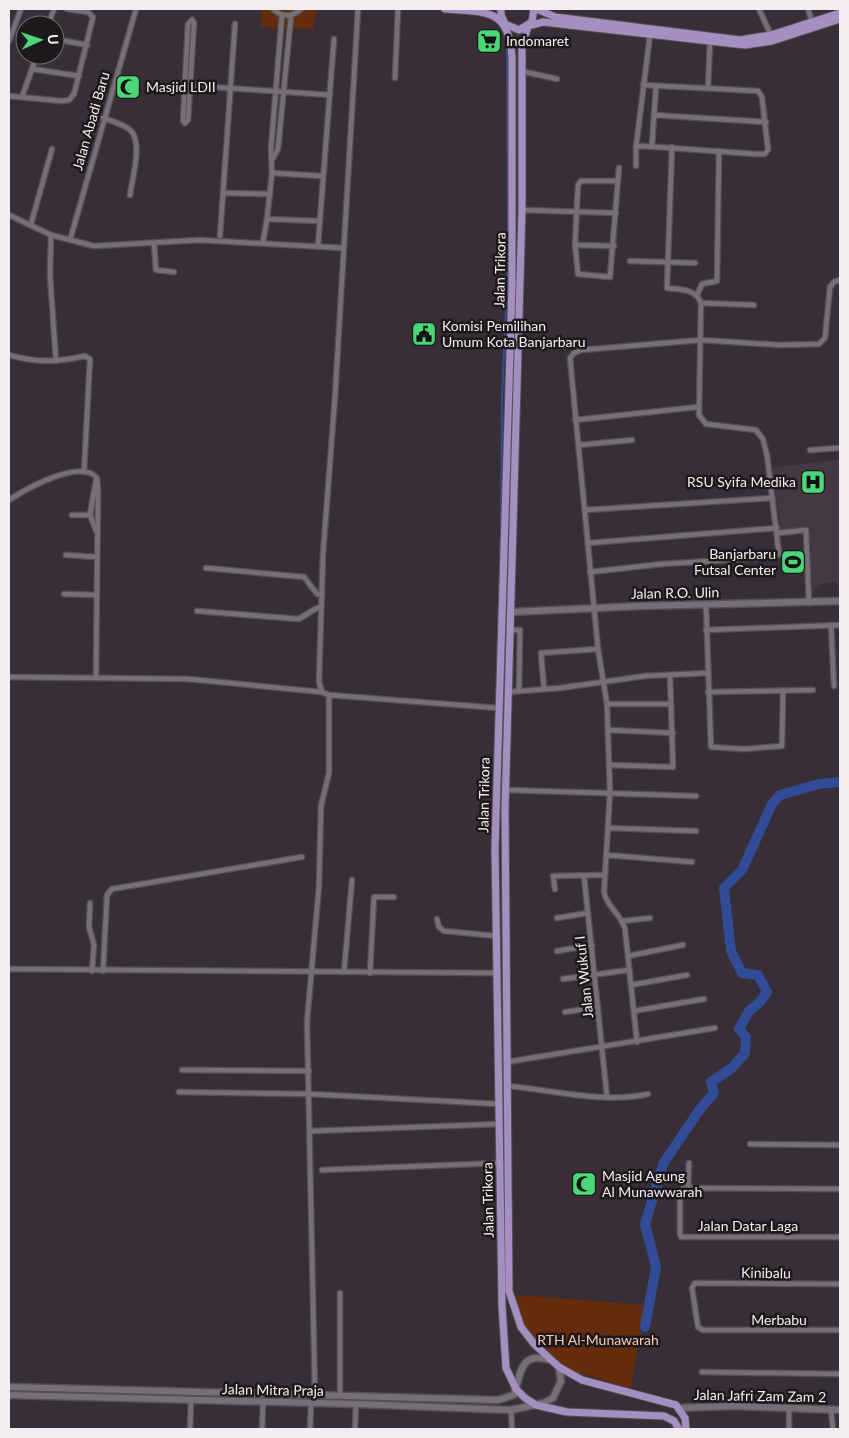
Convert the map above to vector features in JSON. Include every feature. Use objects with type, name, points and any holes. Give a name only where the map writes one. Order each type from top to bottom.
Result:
[{"type":"main road","points":[[445,9],[489,14],[519,30],[543,22],[740,45],[758,43],[840,20]]},
{"type":"main road","name":"Jalan Trikora","points":[[501,9],[501,15],[511,46],[513,152],[512,286],[495,848],[502,1306],[505,1355],[509,1377],[516,1389],[536,1406]]},
{"type":"main road","points":[[536,9],[555,17],[740,40],[772,34],[840,13]]},
{"type":"main road","name":"Jalan Trikora","points":[[536,9],[534,18],[528,26],[522,47],[521,71],[522,210],[506,790],[509,1291],[515,1315],[526,1335],[559,1367],[582,1380],[672,1403],[679,1408]]},
{"type":"main road","points":[[507,440],[516,440]]},
{"type":"main road","points":[[499,718],[508,719]]},
{"type":"main road","points":[[498,996],[506,996]]},
{"type":"main road","points":[[501,1216],[510,1217]]},
{"type":"main road","points":[[536,1406],[577,1412],[664,1416],[674,1420],[679,1429]]},
{"type":"main road","points":[[679,1408],[685,1418],[686,1429]]},
{"type":"street","points":[[9,42],[21,9]]},
{"type":"street","points":[[9,96],[69,100],[74,94],[93,15],[88,12],[66,9]]},
{"type":"street","name":"Jalan Abadi Baru","points":[[70,240],[103,118],[136,9]]},
{"type":"street","points":[[273,9],[282,15],[291,16],[301,9]]},
{"type":"street","points":[[322,692],[319,682],[321,607],[358,9]]},
{"type":"street","points":[[395,78],[398,9]]},
{"type":"street","points":[[759,9],[772,34]]},
{"type":"street","points":[[808,9],[812,22]]},
{"type":"street","points":[[263,242],[272,173],[273,158],[271,148],[282,15]]},
{"type":"street","points":[[273,158],[278,149],[291,16]]},
{"type":"street","points":[[192,20],[194,23],[191,86],[188,120],[186,122],[183,120],[185,85],[188,24],[192,20]]},
{"type":"street","points":[[220,236],[236,24]]},
{"type":"street","points":[[636,166],[636,147],[650,35]]},
{"type":"street","points":[[318,245],[334,39]]},
{"type":"street","points":[[65,41],[87,44]]},
{"type":"street","points":[[708,88],[710,43]]},
{"type":"street","points":[[22,97],[34,65]]},
{"type":"street","points":[[32,69],[79,76]]},
{"type":"street","points":[[521,71],[557,79]]},
{"type":"street","points":[[185,85],[231,90],[330,95]]},
{"type":"street","points":[[636,147],[652,145],[766,153],[768,146],[761,94],[758,91],[643,85]]},
{"type":"street","points":[[652,145],[656,87]]},
{"type":"street","points":[[654,115],[766,122]]},
{"type":"street","points":[[103,118],[129,128],[134,134],[137,150],[130,195]]},
{"type":"street","points":[[590,572],[662,564],[775,557],[779,549],[767,455],[759,432],[706,424],[701,419],[698,407],[701,303],[697,296],[690,291],[666,288],[672,147]]},
{"type":"street","points":[[31,224],[52,149]]},
{"type":"street","points":[[697,296],[702,284],[717,281],[719,151]]},
{"type":"street","points":[[618,181],[580,182],[575,212],[575,245],[578,274],[610,277],[614,246],[619,168]]},
{"type":"street","points":[[272,173],[322,176]]},
{"type":"street","points":[[223,193],[270,194]]},
{"type":"street","points":[[522,210],[616,213]]},
{"type":"street","points":[[9,214],[51,235],[94,246],[199,240],[318,245],[343,248]]},
{"type":"street","points":[[267,218],[320,221]]},
{"type":"street","points":[[51,235],[50,275],[56,361]]},
{"type":"street","points":[[154,243],[156,270],[174,272]]},
{"type":"street","points":[[575,245],[614,246]]},
{"type":"street","points":[[630,261],[695,263]]},
{"type":"street","points":[[637,1042],[623,921],[604,896],[610,793],[607,704],[598,649],[570,358],[574,353],[581,350],[701,340],[780,345],[819,344],[825,338],[830,287],[834,282],[840,280]]},
{"type":"street","points":[[701,303],[754,306]]},
{"type":"street","points":[[9,355],[33,361],[68,361],[85,356],[90,359],[84,472]]},
{"type":"street","points":[[576,420],[698,407]]},
{"type":"street","points":[[579,446],[632,440]]},
{"type":"street","points":[[810,450],[840,448]]},
{"type":"street","points":[[9,500],[21,492],[53,478],[84,472],[96,478]]},
{"type":"street","points":[[96,478],[92,490],[90,515],[97,534]]},
{"type":"street","points":[[96,478],[96,676]]},
{"type":"street","points":[[585,510],[772,498]]},
{"type":"street","points":[[72,515],[90,515]]},
{"type":"street","points":[[588,543],[777,530],[806,530],[808,603]]},
{"type":"street","points":[[66,555],[97,557]]},
{"type":"street","points":[[206,568],[304,577],[317,594],[322,595]]},
{"type":"street","points":[[64,594],[97,595]]},
{"type":"street","name":"Jalan R.O. Ulin","points":[[511,612],[840,601]]},
{"type":"street","points":[[706,605],[711,747],[744,749],[782,746],[783,691]]},
{"type":"street","points":[[197,611],[299,619],[321,607]]},
{"type":"street","points":[[831,625],[834,686]]},
{"type":"street","points":[[706,630],[840,625]]},
{"type":"street","points":[[511,630],[520,630],[519,691]]},
{"type":"street","points":[[544,689],[541,653],[598,649]]},
{"type":"street","points":[[508,692],[603,681],[708,673]]},
{"type":"street","points":[[609,765],[673,767],[670,675]]},
{"type":"street","points":[[9,677],[96,676],[188,679],[322,692],[329,696],[498,708]]},
{"type":"street","points":[[708,692],[812,690]]},
{"type":"street","points":[[315,1394],[308,1022],[310,972],[319,886],[321,806],[329,773],[329,696]]},
{"type":"street","points":[[607,704],[671,704]]},
{"type":"street","points":[[608,730],[673,733]]},
{"type":"street","points":[[506,790],[696,796]]},
{"type":"street","points":[[608,828],[696,831]]},
{"type":"street","points":[[606,855],[692,862]]},
{"type":"street","points":[[103,971],[107,895],[112,889],[302,857]]},
{"type":"street","points":[[555,889],[553,876],[605,875]]},
{"type":"street","name":"Jalan Wukuf I","points":[[584,876],[607,1097]]},
{"type":"street","points":[[344,972],[352,880]]},
{"type":"street","points":[[370,972],[374,890]]},
{"type":"street","points":[[374,897],[394,897]]},
{"type":"street","points":[[90,903],[89,927],[94,945],[92,970]]},
{"type":"street","points":[[556,918],[588,913]]},
{"type":"street","points":[[623,921],[650,918]]},
{"type":"street","points":[[437,919],[439,927],[444,931],[497,936]]},
{"type":"street","points":[[557,951],[592,945]]},
{"type":"street","points":[[628,956],[683,945]]},
{"type":"street","points":[[9,969],[498,973]]},
{"type":"street","points":[[563,979],[629,970]]},
{"type":"street","points":[[631,985],[688,975]]},
{"type":"street","points":[[634,1011],[704,998]]},
{"type":"street","points":[[566,1012],[598,1007]]},
{"type":"street","points":[[507,1062],[603,1048],[714,1028]]},
{"type":"street","points":[[182,1070],[309,1071]]},
{"type":"street","points":[[508,1086],[607,1097],[627,1098],[648,1094]]},
{"type":"street","points":[[180,1092],[310,1094],[499,1104]]},
{"type":"street","points":[[311,1131],[499,1124]]},
{"type":"street","points":[[750,1144],[840,1145]]},
{"type":"street","points":[[689,1162],[688,1188],[840,1189]]},
{"type":"street","points":[[322,1170],[500,1164]]},
{"type":"street","name":"Jalan Datar Laga","points":[[688,1188],[682,1189],[680,1193],[682,1237],[840,1237]]},
{"type":"street","name":"Kinibalu","points":[[718,1331],[703,1330],[697,1326],[693,1284],[840,1284]]},
{"type":"street","points":[[340,1293],[340,1395]]},
{"type":"street","name":"Merbabu","points":[[718,1331],[840,1330]]},
{"type":"street","points":[[516,1389],[520,1371],[527,1361],[537,1357],[550,1360]]},
{"type":"street","points":[[536,1406],[549,1401],[557,1393],[561,1381],[559,1367]]},
{"type":"street","points":[[702,1372],[840,1374]]},
{"type":"street","name":"Jalan Mitra Praja","points":[[9,1387],[174,1393],[315,1394],[498,1400],[510,1398],[516,1389]]},
{"type":"street","name":"Jalan Mitra Praja","points":[[9,1395],[511,1410],[536,1406]]},
{"type":"street","points":[[190,1429],[191,1401]]},
{"type":"street","points":[[262,1429],[263,1402]]},
{"type":"street","points":[[310,1429],[311,1404]]},
{"type":"street","points":[[355,1429],[356,1404]]},
{"type":"street","name":"Jalan Jafri Zam Zam 2","points":[[679,1408],[734,1406],[840,1410]]},
{"type":"street","points":[[789,1408],[789,1429]]},
{"type":"street","points":[[511,1410],[512,1429]]},
{"type":"street","points":[[831,1410],[833,1429]]},
{"type":"shaded area","points":[[840,459],[840,589],[835,582],[822,584],[811,594],[810,526],[781,530],[772,468]]},
{"type":"green space","points":[[262,9],[316,9],[313,29],[261,27]]},
{"type":"green space","name":"RTH Al-Munawarah","points":[[517,1295],[644,1305],[631,1388],[563,1368],[549,1357],[528,1333],[517,1307]]},
{"type":"waterway","points":[[492,849],[501,530],[502,398],[508,263],[507,46]]},
{"type":"waterway","points":[[645,1327],[656,1267],[645,1224],[663,1164],[700,1109],[714,1093],[711,1082],[732,1068],[745,1053],[746,1037],[739,1029],[749,1011],[761,1001],[767,992],[758,975],[742,973],[731,951],[724,888],[742,870],[772,804],[780,795],[819,784],[840,782]]},
{"type":"place","name":"Indomaret","points":[[489,41]]},
{"type":"place","name":"Masjid LDII","points":[[128,87]]},
{"type":"place","name":"Komisi Pemilihan Umum Kota Banjarbaru","points":[[424,334]]},
{"type":"place","name":"RSU Syifa Medika","points":[[813,482]]},
{"type":"place","name":"Banjarbaru Futsal Center","points":[[793,562]]},
{"type":"place","name":"Masjid Agung Al Munawwarah","points":[[584,1184]]}]
